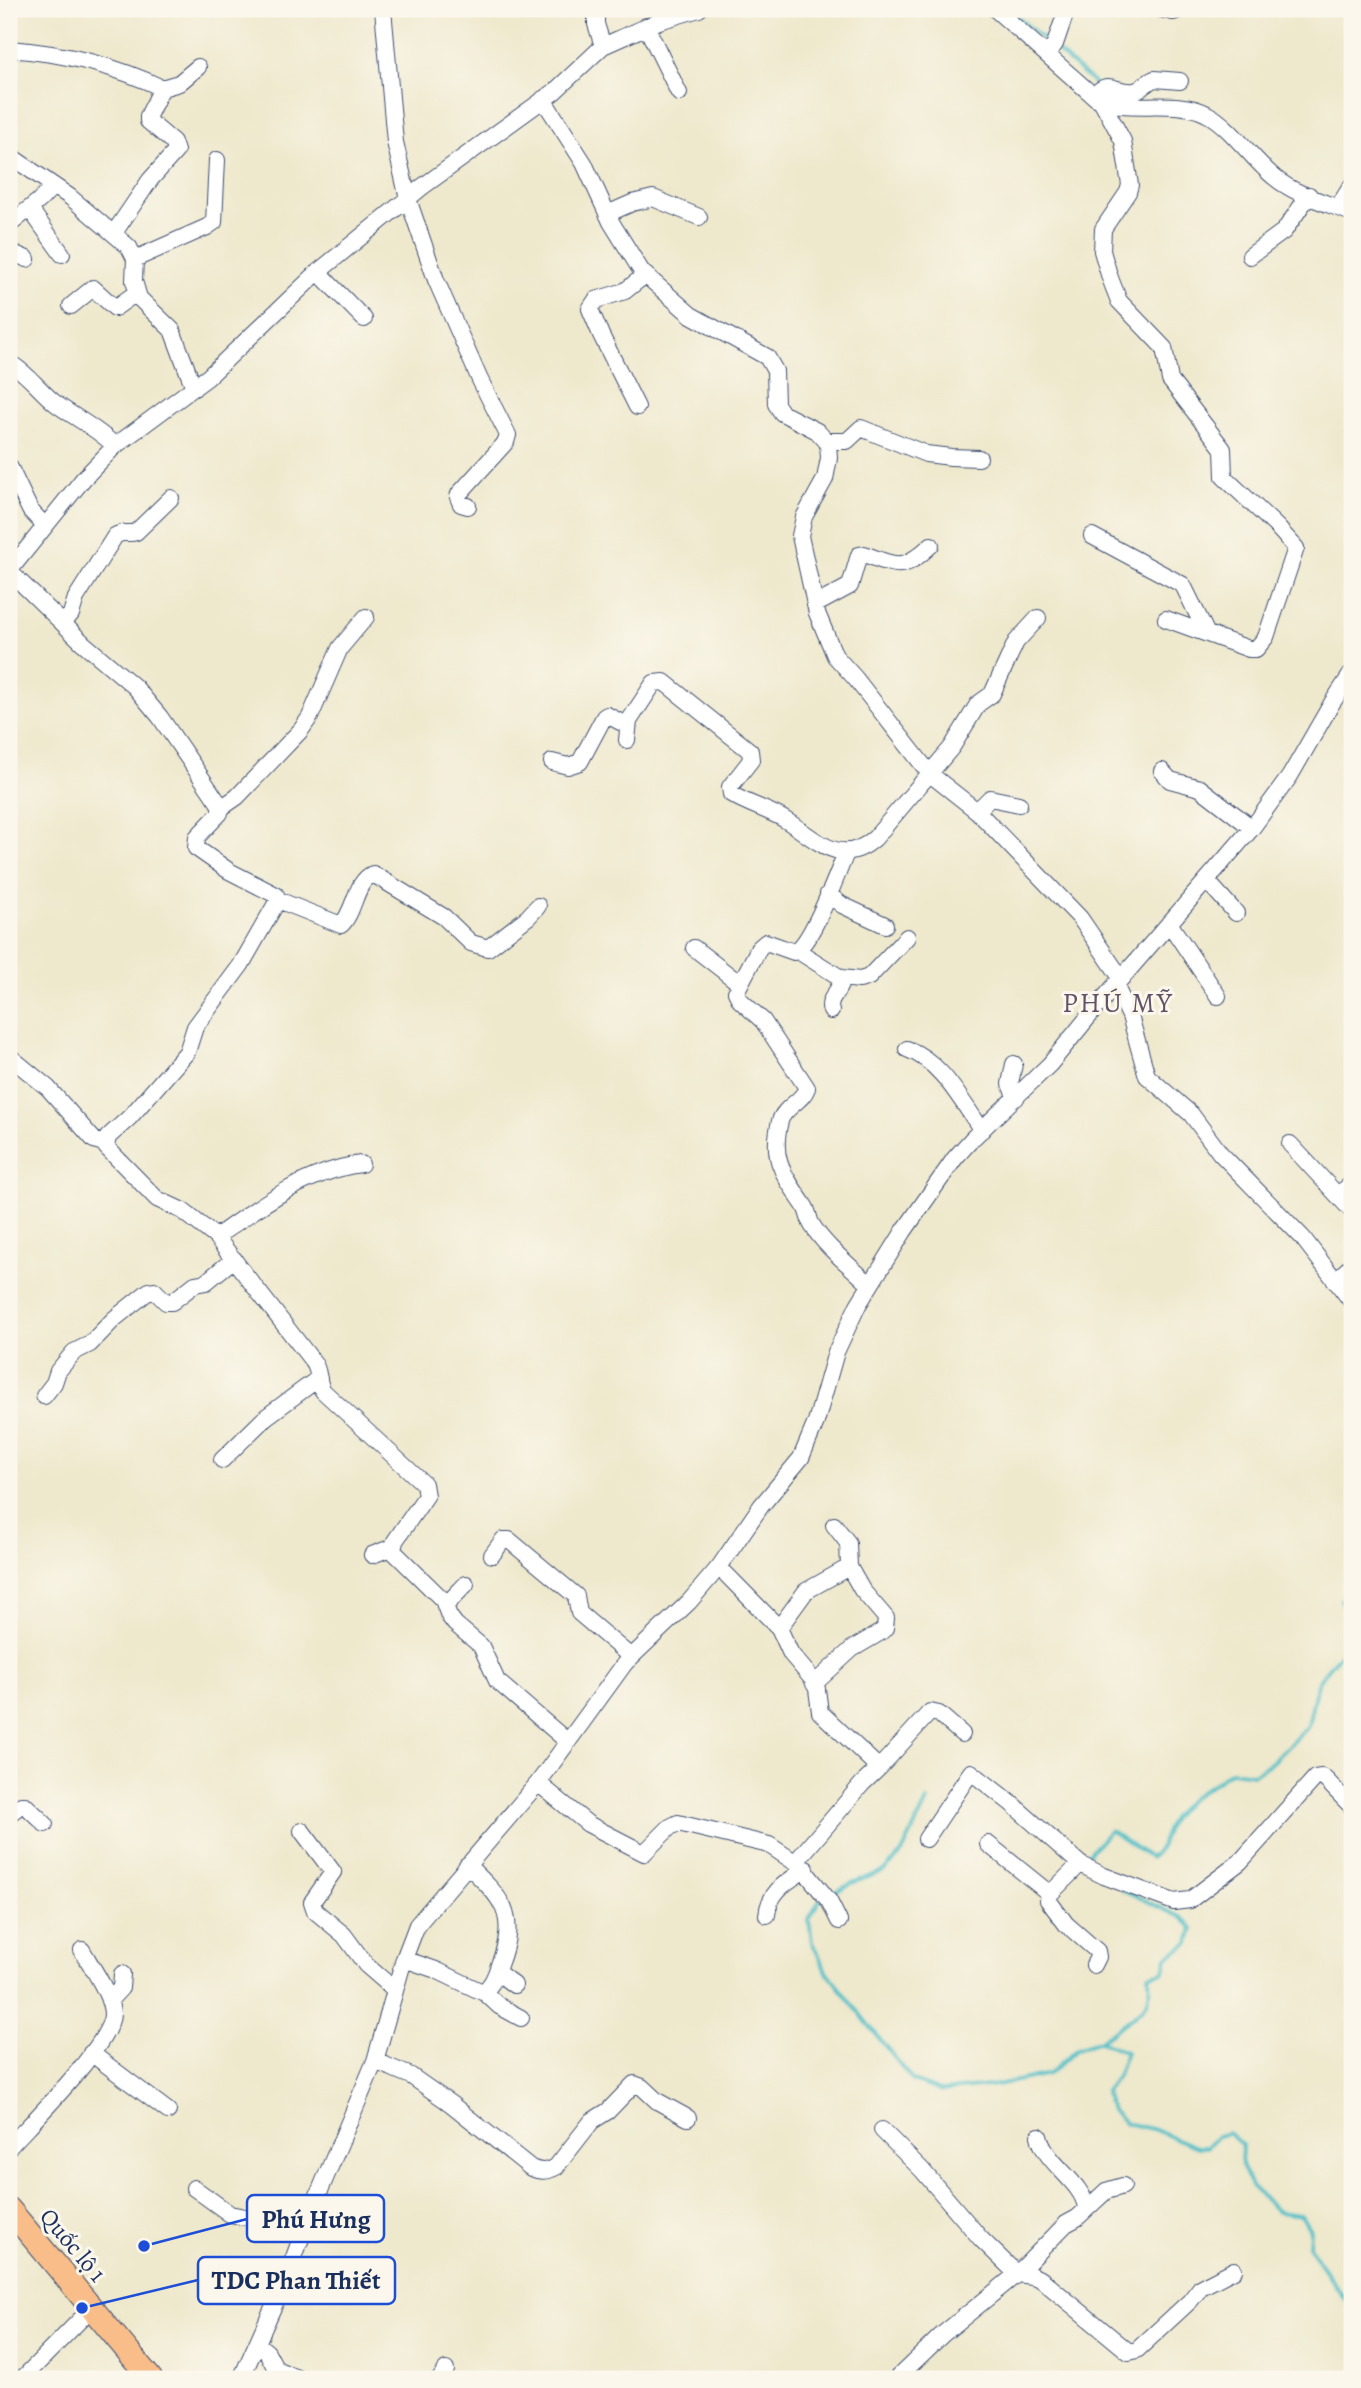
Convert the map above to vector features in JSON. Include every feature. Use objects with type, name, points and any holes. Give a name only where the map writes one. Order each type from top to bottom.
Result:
[{"type":"highway","name":"Quốc lộ 1","points":[[9,2209],[72,2296],[82,2318],[133,2379]]},
{"type":"highway","name":"Quốc lộ 1","points":[[9,2232],[150,2379]]},
{"type":"street","points":[[383,9],[396,142],[408,199],[436,280],[480,380],[508,435],[506,442],[459,494],[459,501],[468,506]]},
{"type":"street","points":[[596,9],[596,24],[603,46]]},
{"type":"street","points":[[221,808],[160,717],[131,683],[9,571],[84,478],[115,446],[208,377],[318,272],[479,144],[572,77],[603,46],[646,26],[663,14],[699,9]]},
{"type":"street","points":[[995,9],[1098,94],[1123,141],[1130,185],[1105,225],[1102,235],[1102,251],[1117,298],[1164,348],[1170,380],[1223,449],[1224,477],[1296,548],[1266,637],[1259,647],[1249,649],[1166,619]]},
{"type":"street","points":[[1047,54],[1057,39],[1067,9]]},
{"type":"street","points":[[1160,9],[1173,12],[1181,9]]},
{"type":"street","points":[[646,26],[679,93]]},
{"type":"street","points":[[9,49],[90,62],[132,74],[162,88],[179,83],[198,67]]},
{"type":"street","points":[[1098,94],[1107,86],[1132,91],[1154,79],[1180,81]]},
{"type":"street","points":[[114,233],[150,180],[176,151],[173,142],[148,121],[162,88]]},
{"type":"street","points":[[1098,94],[1207,113],[1276,179],[1288,187],[1309,195],[1345,201]]},
{"type":"street","points":[[543,99],[584,163],[607,214],[645,275],[668,297],[700,321],[767,357],[775,371],[776,404],[782,413],[817,431],[827,441],[829,458],[825,479],[804,516],[800,536],[815,605],[835,656],[930,774],[977,811],[1080,918],[1118,982],[1147,1076],[1191,1114],[1220,1153],[1302,1237],[1352,1302]]},
{"type":"street","points":[[9,155],[53,186],[129,247],[135,260],[136,293],[172,330],[194,388]]},
{"type":"street","points":[[135,260],[207,228],[214,222],[218,160]]},
{"type":"street","points":[[9,225],[53,186]]},
{"type":"street","points":[[1250,256],[1284,231],[1309,195]]},
{"type":"street","points":[[607,214],[632,203],[653,198],[699,217]]},
{"type":"street","points":[[30,209],[62,254]]},
{"type":"street","points":[[9,248],[13,253],[27,259]]},
{"type":"street","points":[[318,272],[364,319]]},
{"type":"street","points":[[637,407],[590,309],[596,300],[625,291],[645,275]]},
{"type":"street","points":[[71,306],[93,288],[115,308],[136,293]]},
{"type":"street","points":[[13,365],[31,378],[41,391],[57,404],[100,431],[115,446]]},
{"type":"street","points":[[827,441],[847,441],[861,428],[926,454],[979,458]]},
{"type":"street","points":[[9,466],[30,510],[45,526]]},
{"type":"street","points":[[63,623],[71,614],[76,598],[115,536],[124,531],[136,531],[171,498]]},
{"type":"street","points":[[1092,536],[1183,585],[1207,634]]},
{"type":"street","points":[[815,605],[850,586],[859,555],[903,565],[913,561],[931,545]]},
{"type":"street","points":[[366,617],[340,648],[310,717],[301,730],[237,797],[221,808],[218,816],[197,837],[196,848],[229,872],[276,895],[278,900],[341,925],[348,917],[366,878],[373,874],[444,916],[471,943],[488,948],[538,905]]},
{"type":"street","points":[[797,951],[828,894],[846,853],[871,841],[930,774],[962,734],[978,704],[992,694],[1016,642],[1038,618]]},
{"type":"street","points":[[241,2379],[375,2061],[404,1959],[417,1924],[538,1783],[631,1657],[689,1602],[719,1567],[761,1506],[805,1451],[817,1422],[836,1352],[869,1284],[955,1158],[1050,1064],[1252,828],[1290,776],[1352,673]]},
{"type":"street","points":[[552,762],[569,765],[580,762],[607,715],[628,733],[654,683],[664,682],[750,751],[751,760],[730,787],[731,794],[787,821],[818,844],[846,853]]},
{"type":"street","points":[[1162,771],[1170,780],[1200,788],[1252,828]]},
{"type":"street","points":[[977,811],[990,798],[1019,804]]},
{"type":"street","points":[[1207,881],[1236,913]]},
{"type":"street","points":[[828,894],[842,905],[885,925]]},
{"type":"street","points":[[106,1144],[108,1137],[130,1117],[187,1052],[195,1027],[241,965],[278,900]]},
{"type":"street","points":[[1169,923],[1218,996]]},
{"type":"street","points":[[869,1284],[813,1227],[808,1211],[780,1168],[776,1152],[780,1120],[784,1112],[799,1100],[807,1088],[764,1021],[736,992],[759,948],[766,942],[797,951],[841,978],[860,980],[869,976],[907,937]]},
{"type":"street","points":[[694,948],[739,983]]},
{"type":"street","points":[[831,1011],[830,1001],[842,984],[841,978]]},
{"type":"street","points":[[907,1049],[925,1056],[935,1066],[982,1130]]},
{"type":"street","points":[[9,1056],[48,1088],[94,1140],[106,1144],[114,1156],[157,1199],[183,1212],[216,1237],[314,1363],[320,1387],[424,1484],[426,1496],[393,1547],[372,1555]]},
{"type":"street","points":[[1014,1064],[1010,1084],[1016,1098]]},
{"type":"street","points":[[1290,1144],[1352,1211]]},
{"type":"street","points":[[216,1237],[252,1211],[312,1177],[344,1166],[361,1164]]},
{"type":"street","points":[[1338,1195],[1352,1184]]},
{"type":"street","points":[[44,1396],[54,1383],[58,1371],[74,1352],[90,1344],[114,1319],[149,1291],[154,1290],[169,1303],[195,1284],[206,1282],[234,1259]]},
{"type":"street","points":[[1336,1280],[1352,1265]]},
{"type":"street","points":[[222,1460],[266,1417],[319,1378]]},
{"type":"street","points":[[814,1684],[852,1649],[881,1632],[886,1623],[886,1618],[862,1590],[849,1567],[848,1543],[834,1525]]},
{"type":"street","points":[[492,1555],[503,1541],[509,1540],[576,1596],[579,1613],[631,1657]]},
{"type":"street","points":[[393,1547],[397,1556],[443,1600],[455,1624],[484,1650],[497,1681],[568,1742]]},
{"type":"street","points":[[719,1567],[779,1628],[790,1654],[814,1684],[820,1712],[879,1768]]},
{"type":"street","points":[[779,1628],[806,1591],[849,1567]]},
{"type":"street","points":[[445,1606],[466,1584]]},
{"type":"street","points":[[767,1916],[774,1891],[801,1864],[862,1784],[930,1712],[939,1714],[962,1734]]},
{"type":"street","points":[[926,1839],[971,1772],[1080,1864],[1104,1876],[1174,1902],[1186,1902],[1240,1861],[1315,1778],[1322,1777],[1326,1780],[1352,1807]]},
{"type":"street","points":[[538,1783],[588,1824],[645,1853],[670,1827],[678,1823],[769,1845],[801,1864],[829,1901],[839,1921]]},
{"type":"street","points":[[9,1814],[25,1805],[45,1824]]},
{"type":"street","points":[[302,1830],[333,1872],[312,1902],[315,1911],[344,1935],[366,1965],[395,1990]]},
{"type":"street","points":[[988,1844],[1050,1894]]},
{"type":"street","points":[[1080,1864],[1050,1894],[1048,1900],[1066,1924],[1097,1951],[1098,1957],[1094,1965]]},
{"type":"street","points":[[467,1865],[497,1893],[507,1919],[504,1952],[497,1972],[484,1992]]},
{"type":"street","points":[[9,2147],[91,2053],[111,2022],[109,2001],[82,1950]]},
{"type":"street","points":[[404,1959],[484,1992],[499,2006],[521,2018]]},
{"type":"street","points":[[497,1972],[514,1985]]},
{"type":"street","points":[[109,2001],[121,1988],[122,1974]]},
{"type":"street","points":[[91,2053],[168,2111]]},
{"type":"street","points":[[375,2061],[411,2076],[537,2171],[556,2167],[592,2121],[608,2111],[634,2084],[657,2101],[688,2118]]},
{"type":"street","points":[[882,2130],[922,2170],[981,2239],[1017,2274],[1042,2280],[1129,2352],[1133,2353],[1190,2301],[1200,2287],[1234,2270]]},
{"type":"street","points":[[1039,2136],[1043,2148],[1080,2193],[1086,2208]]},
{"type":"street","points":[[896,2379],[943,2334],[1017,2274],[1057,2231],[1106,2191],[1123,2186]]},
{"type":"street","points":[[194,2188],[230,2214],[254,2219],[272,2210],[303,2232]]},
{"type":"street","points":[[22,2379],[82,2318]]},
{"type":"street","points":[[257,2344],[267,2352],[279,2372],[299,2379]]},
{"type":"waterway","points":[[1008,9],[1049,44]]},
{"type":"waterway","points":[[1057,51],[1096,85]]},
{"type":"waterway","points":[[1352,1592],[1341,1600],[1352,1618]]},
{"type":"waterway","points":[[1083,1860],[1110,1830],[1150,1858],[1159,1848],[1170,1821],[1193,1797],[1231,1771],[1254,1774],[1272,1762],[1308,1726],[1317,1684],[1352,1642]]},
{"type":"waterway","points":[[830,1895],[884,1871],[902,1853],[927,1801]]},
{"type":"waterway","points":[[1100,2041],[1145,2006],[1149,1996],[1149,1975],[1164,1972],[1167,1957],[1189,1943],[1193,1928],[1181,1917],[1123,1890]]},
{"type":"waterway","points":[[820,1900],[809,1919],[812,1942],[826,1971],[913,2081],[941,2091],[997,2085],[1049,2074],[1077,2049],[1100,2041],[1126,2052],[1117,2076],[1105,2091],[1111,2110],[1125,2123],[1152,2129],[1197,2147],[1207,2147],[1217,2136],[1228,2133],[1242,2145],[1241,2166],[1251,2186],[1278,2212],[1301,2215],[1310,2230],[1309,2246],[1352,2310]]},
{"type":"place","name":"Phú Hưng","points":[[144,2246]]},
{"type":"place","name":"TDC Phan Thiết","points":[[82,2308]]},
{"type":"district","name":"PHÚ MỸ","points":[[1118,1003]]}]
